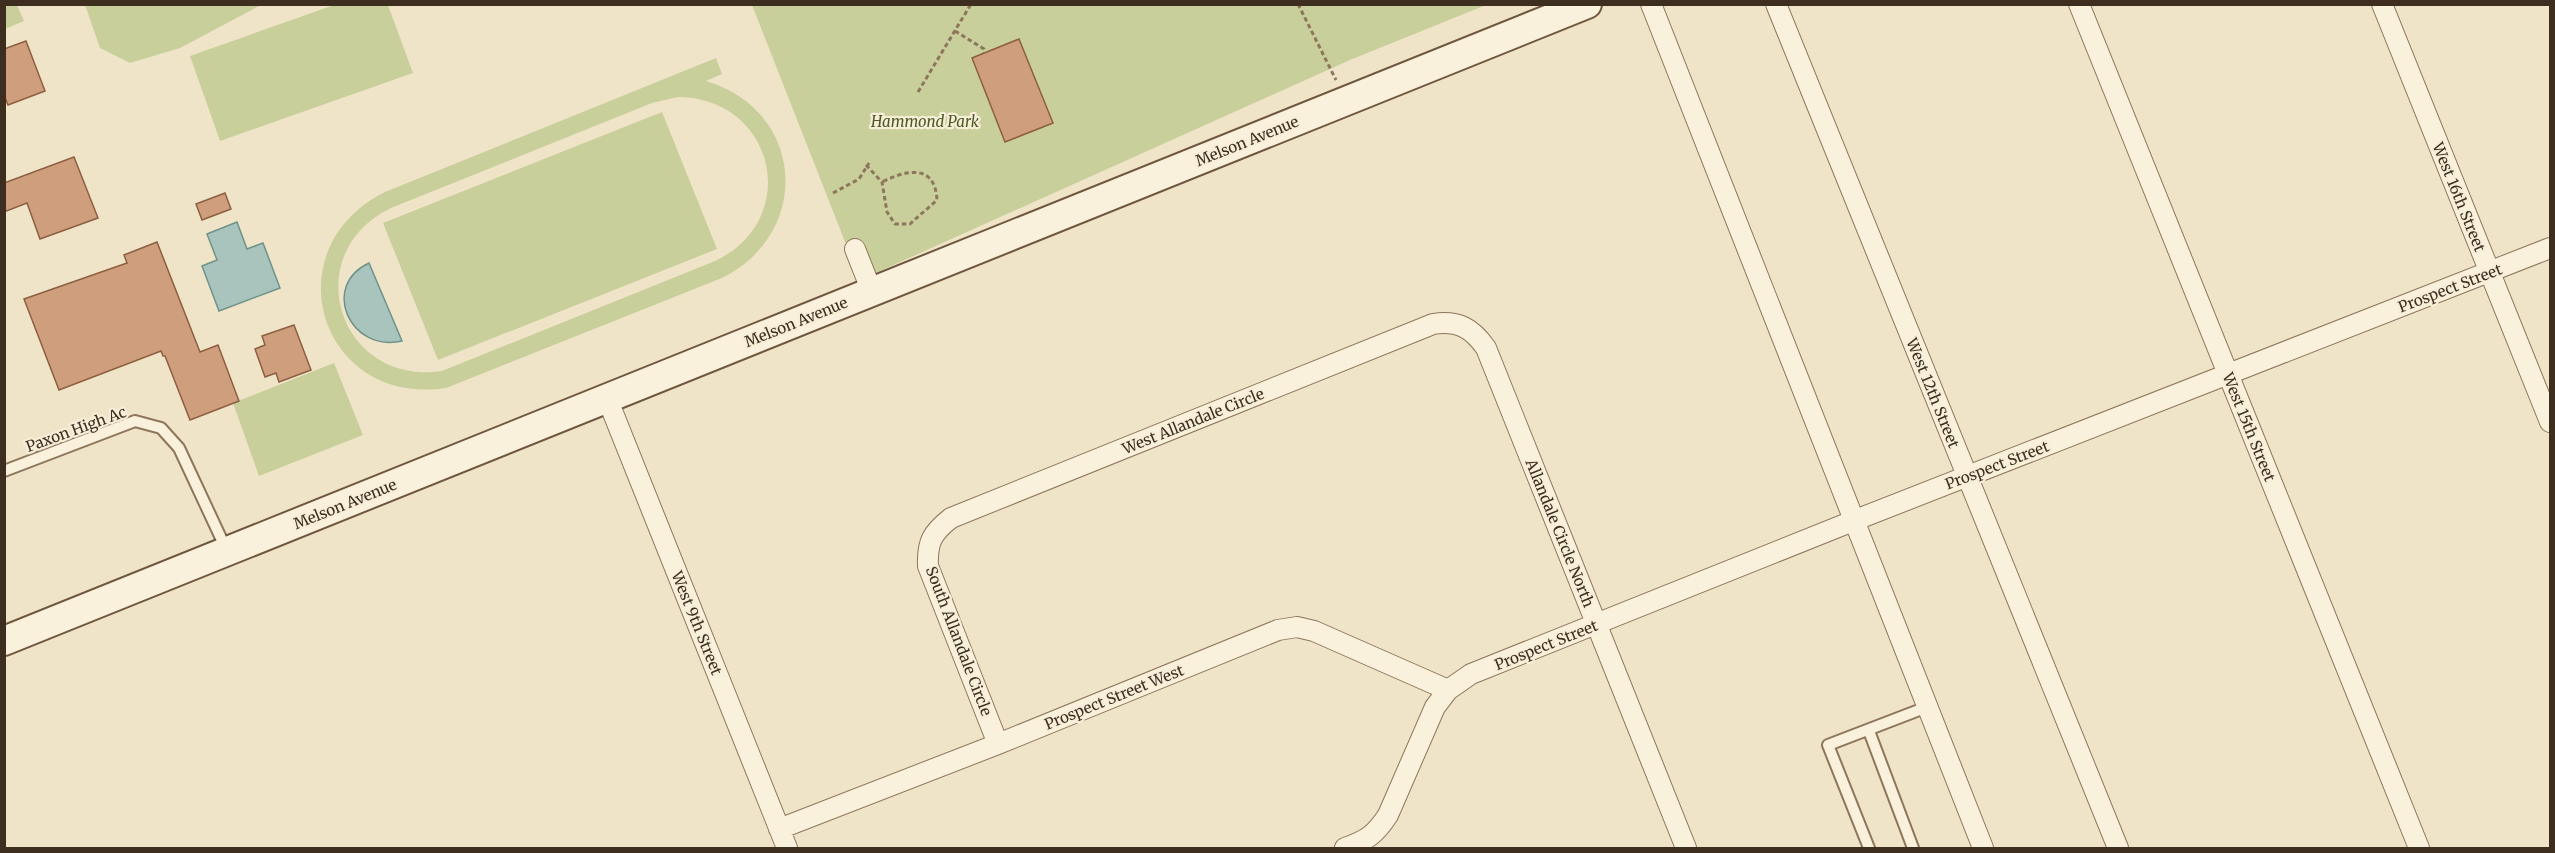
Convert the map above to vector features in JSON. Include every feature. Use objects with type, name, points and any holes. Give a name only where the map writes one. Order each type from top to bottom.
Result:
[{"type":"street","name":"Melson Avenue","points":[[4,640],[1587,4]]},
{"type":"street","points":[[1651,4],[1983,849]]},
{"type":"street","name":"West 12th Street","points":[[1776,4],[2118,849]]},
{"type":"street","name":"West 15th Street","points":[[2079,4],[2419,849]]},
{"type":"street","name":"West 16th Street","points":[[2382,4],[2550,422]]},
{"type":"street","name":"Prospect Street","points":[[1448,690],[1471,674],[1853,521],[2550,248]]},
{"type":"street","points":[[855,249],[872,292]]},
{"type":"street","name":"West Allandale Circle","points":[[932,538],[951,518],[1348,358],[1433,324],[1447,322],[1463,325]]},
{"type":"street","name":"Allandale Circle North","points":[[1463,325],[1477,335],[1486,348],[1686,849]]},
{"type":"street","name":"West 9th Street","points":[[607,398],[788,849]]},
{"type":"street","name":"South Allandale Circle","points":[[932,538],[927,550],[928,566],[998,744]]},
{"type":"street","name":"Prospect Street West","points":[[779,829],[998,744],[1278,630],[1297,627],[1314,631],[1448,690]]},
{"type":"street","points":[[1345,849],[1364,841],[1378,831],[1388,815],[1425,727],[1435,707],[1448,690]]},
{"type":"lane","name":"Paxon High Ac","points":[[4,471],[135,421],[162,428],[179,448],[227,551]]},
{"type":"lane","points":[[1869,849],[1828,745],[1927,707]]},
{"type":"lane","points":[[1869,731],[1913,849]]},
{"type":"path","points":[[918,92],[971,4]]},
{"type":"path","points":[[1299,4],[1336,81]]},
{"type":"path","points":[[955,31],[984,49],[984,53]]},
{"type":"path","points":[[833,194],[859,179],[868,164],[882,182],[887,212],[895,224],[910,224],[937,200],[934,185],[925,174],[908,172],[882,182]]},
{"type":"green space","points":[[5,4],[17,5],[24,21],[5,29]]},
{"type":"green space","points":[[85,4],[261,5],[180,48],[130,63],[100,48]]},
{"type":"green space","points":[[334,5],[388,5],[413,73],[220,141],[190,56]]},
{"type":"green space","name":"Hammond Park","points":[[752,5],[1486,5],[1350,60],[860,280]]},
{"type":"green space","points":[[716,58],[722,74],[706,81],[739,96],[763,118],[779,144],[785,174],[783,204],[772,232],[752,258],[722,278],[446,388],[403,387],[367,373],[341,349],[326,318],[321,284],[329,249],[350,218],[385,192]],"holes":[[[678,97],[711,103],[737,117],[756,138],[766,164],[768,191],[760,218],[743,242],[715,261],[442,371],[406,370],[377,358],[355,338],[342,312],[338,283],[345,255],[362,229],[391,208],[652,103]]]},
{"type":"green space","points":[[662,112],[717,249],[438,360],[383,223]]},
{"type":"green space","points":[[334,363],[363,435],[259,476],[233,403]]},
{"type":"water","points":[[237,222],[247,249],[263,243],[280,288],[219,311],[202,266],[217,260],[207,234]]},
{"type":"water","points":[[369,263],[402,341],[384,342],[368,337],[356,328],[348,315],[344,301],[346,287],[354,273]]},
{"type":"building","points":[[1019,39],[1053,123],[1005,142],[972,58]]},
{"type":"building","points":[[26,41],[45,91],[8,105],[4,95],[4,49]]},
{"type":"building","points":[[74,157],[98,218],[40,239],[27,203],[4,212],[4,183]]},
{"type":"building","points":[[225,193],[231,209],[202,220],[196,204]]},
{"type":"building","points":[[157,242],[200,352],[218,345],[239,401],[190,420],[161,351],[59,390],[24,299],[127,263],[124,255]]},
{"type":"building","points":[[294,325],[311,370],[279,382],[276,373],[265,377],[255,349],[265,345],[262,336]]}]
